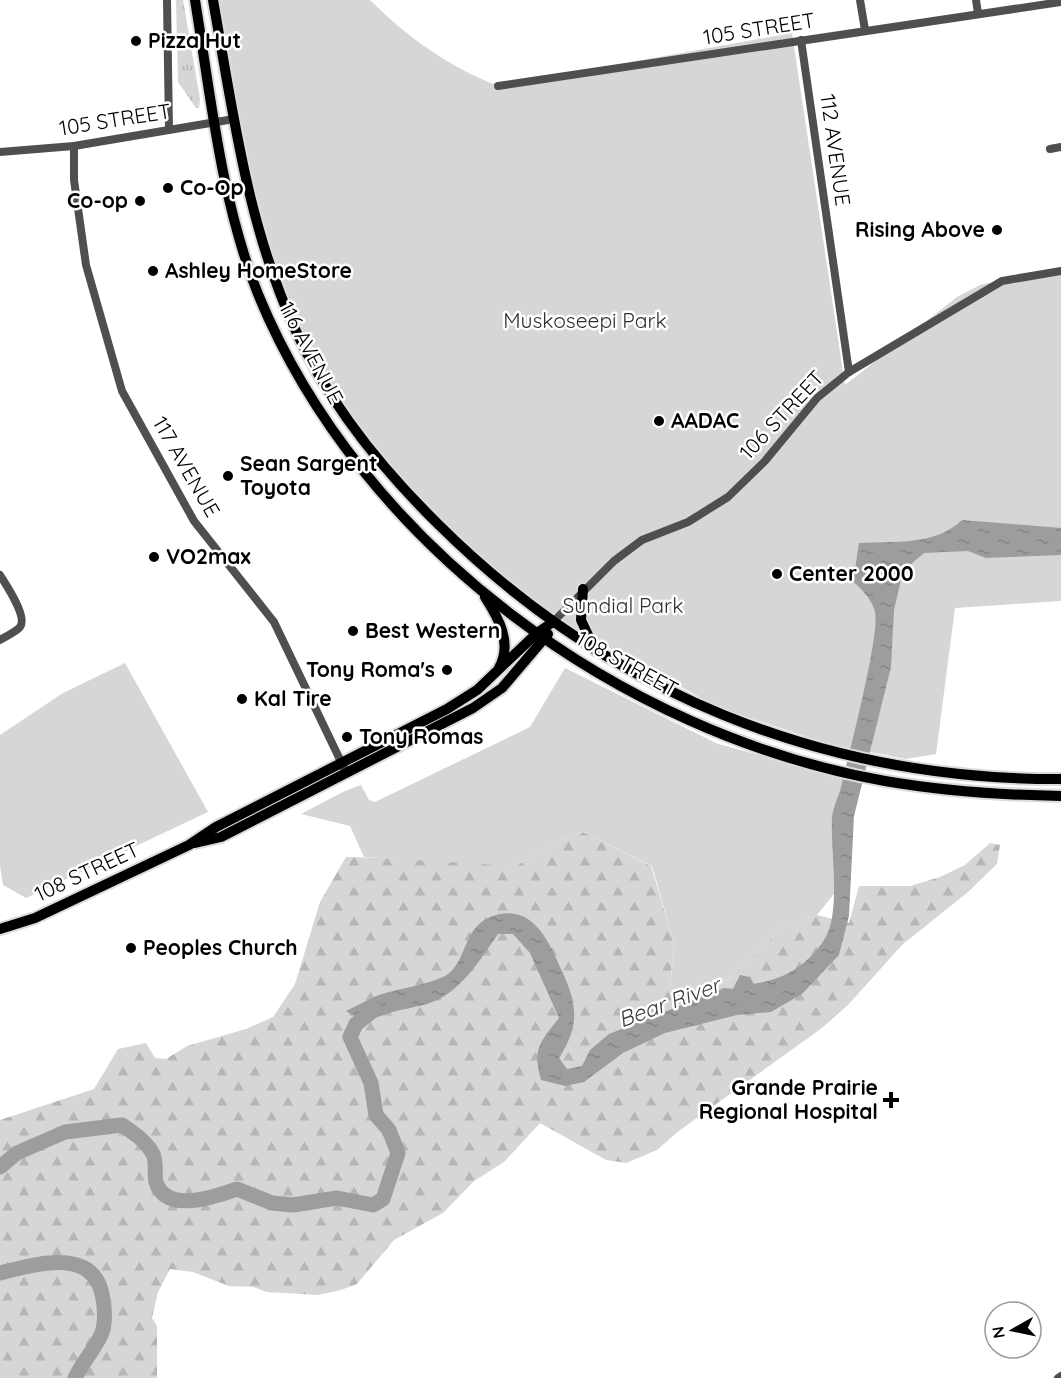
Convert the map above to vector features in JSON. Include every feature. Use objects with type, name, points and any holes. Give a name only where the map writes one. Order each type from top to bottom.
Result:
[{"type":"main road","name":"116 AVENUE","points":[[195,0],[214,122],[232,208],[246,260],[269,318],[296,373],[326,422],[363,471],[429,543],[480,589],[541,636]]},
{"type":"main road","name":"116 AVENUE","points":[[213,0],[251,207],[271,271],[297,333],[327,388],[365,442],[429,516],[478,562],[553,622]]},
{"type":"main road","points":[[480,589],[499,618],[503,631],[502,663],[496,674]]},
{"type":"main road","points":[[583,589],[581,620],[596,652]]},
{"type":"main road","points":[[541,636],[553,622]]},
{"type":"main road","name":"108 STREET","points":[[553,622],[596,652],[695,704],[778,735],[886,764],[992,777],[1061,779]]},
{"type":"main road","name":"108 STREET","points":[[344,769],[447,710],[496,674],[541,636]]},
{"type":"main road","name":"108 STREET","points":[[0,929],[35,918],[189,845],[216,826],[473,708],[502,688],[541,636]]},
{"type":"main road","name":"108 STREET","points":[[541,636],[595,671],[665,708],[755,745],[882,780],[977,792],[1061,796]]},
{"type":"street","points":[[167,0],[169,130]]},
{"type":"street","points":[[860,0],[865,30]]},
{"type":"street","points":[[976,0],[978,13]]},
{"type":"street","name":"105 STREET","points":[[498,86],[1061,2]]},
{"type":"street","name":"112 AVENUE","points":[[801,40],[849,372]]},
{"type":"street","name":"105 STREET","points":[[0,152],[74,146],[234,118]]},
{"type":"street","name":"117 AVENUE","points":[[74,146],[74,180],[86,265],[122,391],[194,521],[274,622],[344,769]]},
{"type":"street","points":[[1050,149],[1061,147]]},
{"type":"street","name":"106 STREET","points":[[553,622],[583,589],[642,540],[688,522],[728,497],[765,461],[817,398],[849,372],[995,284],[1061,271]]},
{"type":"street","points":[[0,575],[21,614],[22,622],[20,627],[0,640]]},
{"type":"green space","points":[[176,0],[183,0],[200,99],[199,108],[196,108],[178,82]]},
{"type":"green space","name":"Muskoseepi Park","points":[[217,0],[370,0],[430,50],[463,70],[498,86],[792,33],[845,385],[957,297],[980,285],[1061,268],[1061,601],[955,608],[936,754],[906,759],[829,744],[720,708],[530,605],[429,515],[327,388],[260,239]]},
{"type":"green space","points":[[125,663],[208,812],[26,898],[3,885],[0,866],[0,735],[63,693]]},
{"type":"green space","points":[[565,668],[718,744],[854,780],[846,879],[817,915],[784,926],[714,992],[692,1002],[678,999],[670,988],[674,943],[652,866],[583,832],[556,842],[516,866],[364,857],[350,826],[301,814],[361,785],[369,800],[375,802],[530,727]]},
{"type":"green space","points":[[583,832],[651,866],[674,943],[670,988],[714,992],[784,926],[817,915],[849,923],[859,886],[910,886],[940,877],[965,865],[990,843],[1000,845],[997,864],[968,892],[902,945],[848,1005],[822,1028],[680,1130],[657,1150],[626,1163],[606,1160],[540,1123],[504,1162],[474,1181],[443,1213],[394,1240],[357,1284],[318,1295],[267,1292],[253,1287],[229,1286],[193,1272],[170,1269],[158,1292],[152,1318],[157,1326],[157,1378],[0,1378],[0,1120],[94,1089],[118,1049],[146,1043],[155,1058],[166,1059],[187,1046],[246,1029],[273,1017],[295,984],[320,902],[346,857],[455,860],[516,866],[556,842]]},
{"type":"water","points":[[962,520],[1061,528],[1061,555],[986,558],[968,551],[924,553],[903,571],[894,610],[891,667],[854,816],[849,916],[839,955],[802,994],[771,1012],[737,1015],[665,1033],[623,1053],[584,1082],[565,1086],[541,1080],[537,1061],[540,1046],[559,1018],[530,953],[513,934],[498,934],[459,985],[439,999],[388,1013],[365,1023],[346,1011],[379,995],[429,982],[450,973],[458,963],[477,926],[487,918],[500,914],[513,913],[532,922],[547,940],[563,973],[574,1007],[573,1026],[566,1047],[559,1058],[567,1069],[582,1066],[590,1050],[609,1034],[724,988],[733,989],[740,975],[750,977],[753,984],[784,975],[802,964],[824,940],[833,914],[833,814],[857,722],[873,645],[874,607],[866,594],[851,580],[859,543],[899,542],[927,538],[940,534]]},
{"type":"waterway","name":"Bear River","points":[[0,1167],[17,1153],[65,1132],[122,1125],[150,1149],[155,1160],[156,1182],[162,1192],[170,1198],[181,1201],[205,1199],[237,1189],[272,1203],[293,1205],[337,1198],[373,1205],[383,1199],[398,1153],[389,1130],[376,1115],[371,1083],[350,1037],[356,1024],[375,1009]]},
{"type":"waterway","name":"Bear River","points":[[0,1273],[44,1263],[60,1262],[86,1269],[96,1279],[103,1299],[104,1326],[98,1341],[75,1378]]},
{"type":"place","name":"Pizza Hut","points":[[136,41]]},
{"type":"place","name":"Co-Op","points":[[168,188]]},
{"type":"place","name":"Co-op","points":[[140,201]]},
{"type":"place","name":"Rising Above","points":[[997,230]]},
{"type":"place","name":"Ashley HomeStore","points":[[153,271]]},
{"type":"place","name":"AADAC","points":[[659,421]]},
{"type":"place","name":"Sean Sargent Toyota","points":[[228,476]]},
{"type":"place","name":"VO2max","points":[[154,557]]},
{"type":"place","name":"Center 2000","points":[[777,574]]},
{"type":"place","name":"Best Western","points":[[353,631]]},
{"type":"place","name":"Tony Roma's","points":[[447,670]]},
{"type":"place","name":"Kal Tire","points":[[242,699]]},
{"type":"place","name":"Tony Romas","points":[[347,737]]},
{"type":"place","name":"Peoples Church","points":[[131,948]]},
{"type":"place","name":"Grande Prairie Regional Hospital","points":[[891,1100]]},
{"type":"park label","name":"Sundial Park","points":[[623,606]]}]
